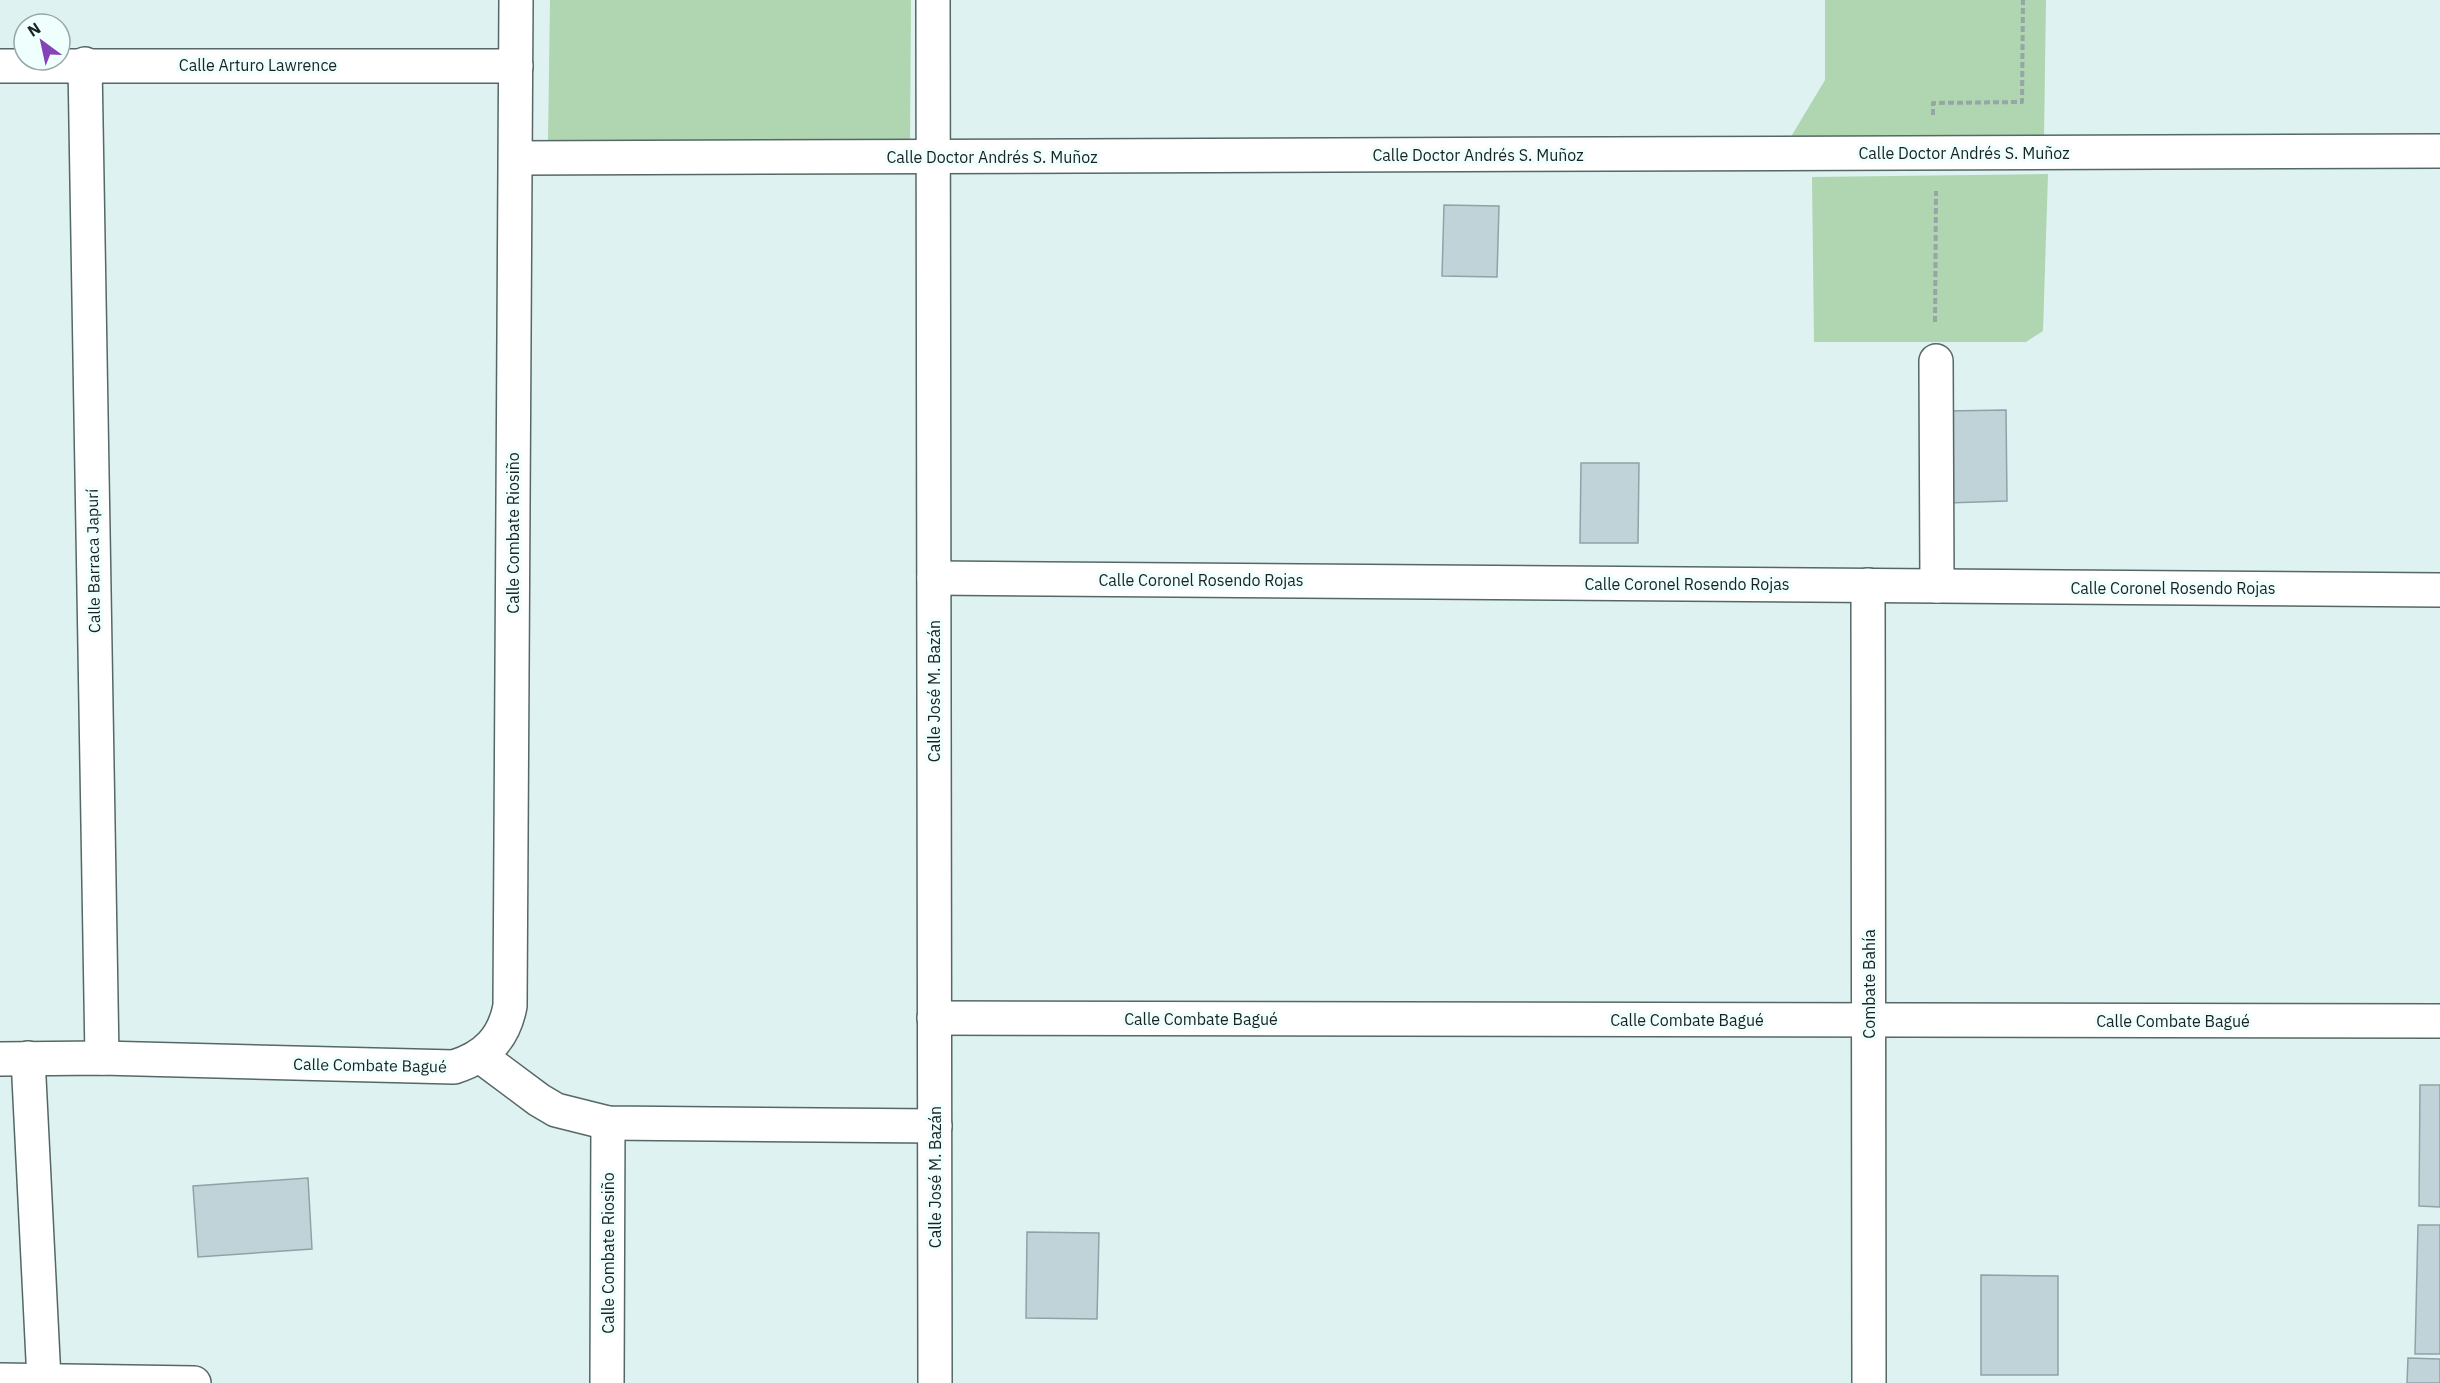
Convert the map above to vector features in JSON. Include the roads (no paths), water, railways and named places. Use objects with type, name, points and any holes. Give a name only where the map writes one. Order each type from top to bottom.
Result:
[{"type":"street","name":"Calle Combate Riosiño","points":[[480,1056],[500,1038],[507,1022],[510,1006],[516,0]]},
{"type":"street","name":"Calle José M. Bazán","points":[[933,0],[935,1383]]},
{"type":"street","name":"Calle Arturo Lawrence","points":[[0,66],[85,64],[516,66]]},
{"type":"street","name":"Calle Barraca Japurí","points":[[85,64],[102,1059]]},
{"type":"street","name":"Calle Doctor Andrés S. Muñoz","points":[[516,159],[2440,151]]},
{"type":"street","points":[[1936,361],[1937,586]]},
{"type":"street","name":"Calle Coronel Rosendo Rojas","points":[[934,578],[2440,590]]},
{"type":"street","name":"Combate Bahía","points":[[1868,585],[1869,1383]]},
{"type":"street","name":"Calle Combate Bagué","points":[[934,1018],[2440,1021]]},
{"type":"street","name":"Calle Combate Bagué","points":[[14,1058],[454,1067],[480,1056]]},
{"type":"street","points":[[480,1056],[556,1110],[608,1124],[935,1126]]},
{"type":"street","points":[[14,1058],[45,1380]]},
{"type":"street","name":"Calle Combate Riosiño","points":[[607,1383],[608,1124]]},
{"type":"street","points":[[0,1380],[194,1383]]}]
